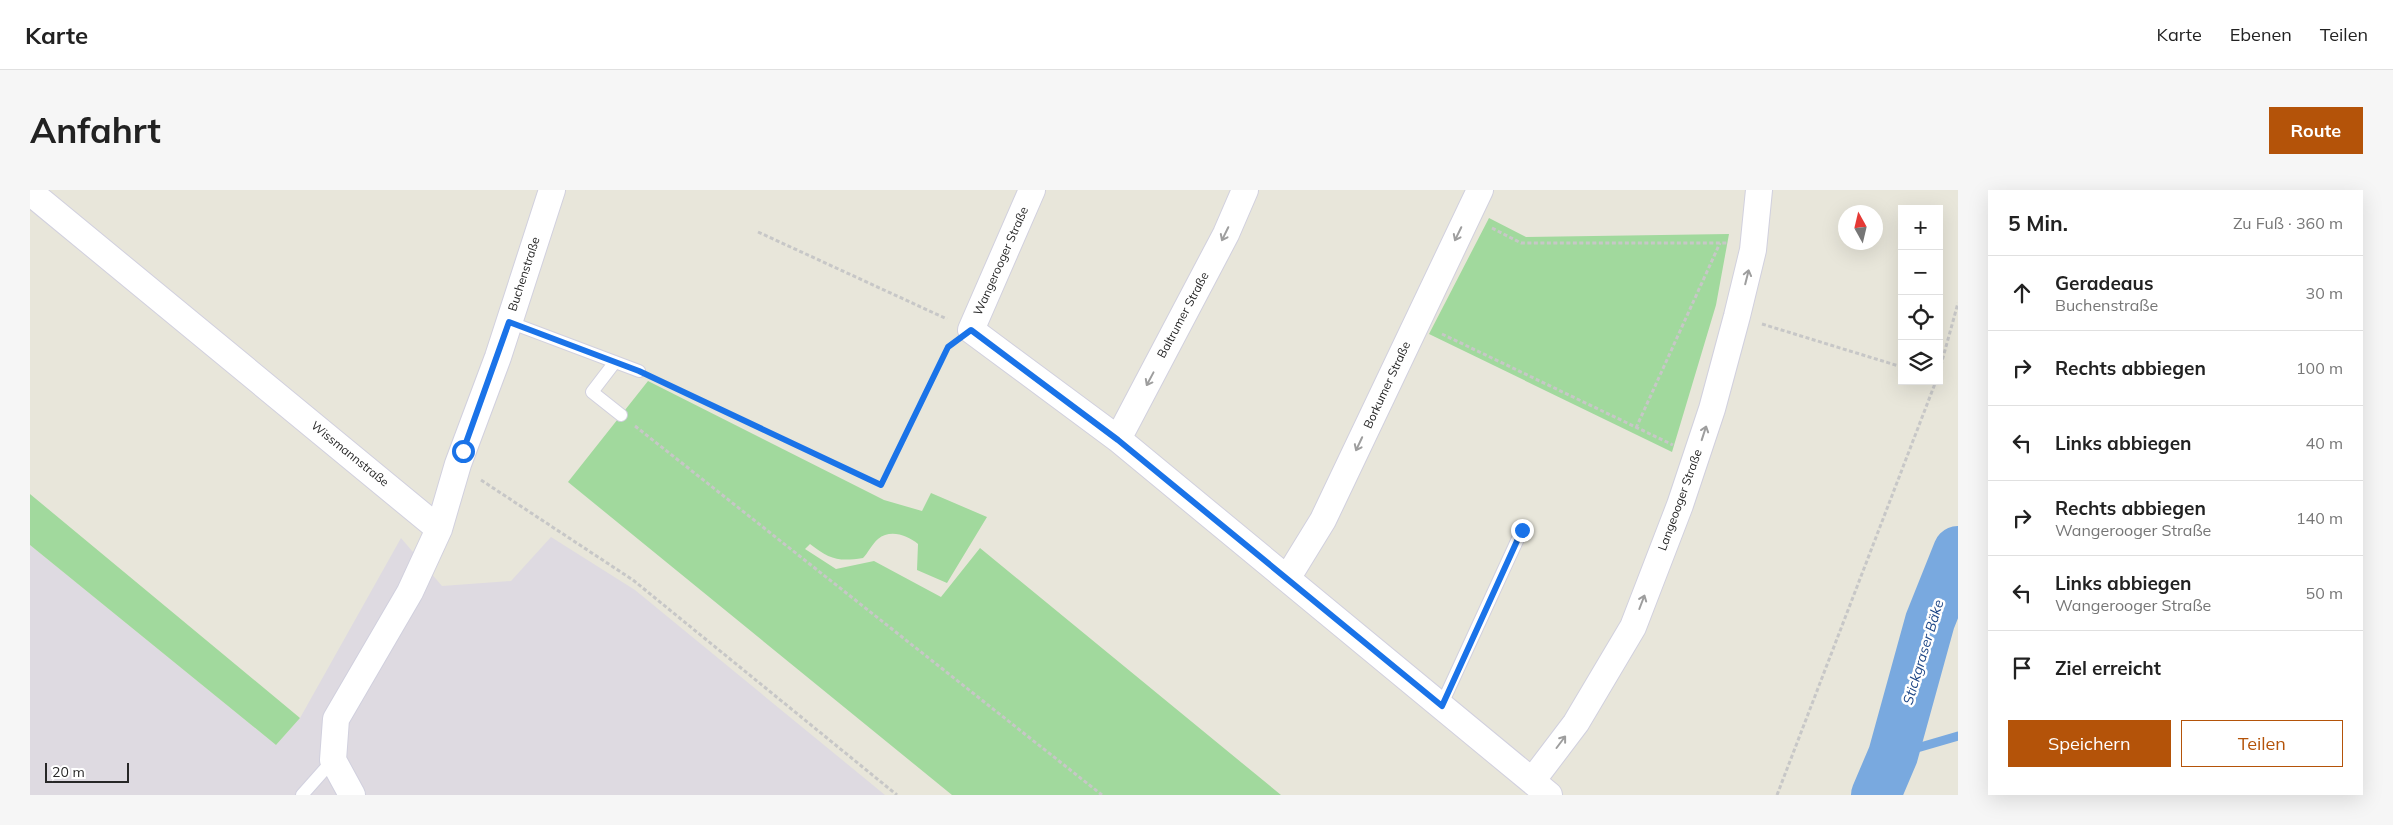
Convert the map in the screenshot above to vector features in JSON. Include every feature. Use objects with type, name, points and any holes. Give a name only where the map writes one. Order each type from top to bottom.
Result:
[{"type":"street","name":"Buchenstraße","points":[[439,529],[458,464],[509,322],[552,190]]},
{"type":"street","name":"Wangerooger Straße","points":[[1032,190],[971,330],[1118,440],[1288,577],[1540,788]]},
{"type":"street","name":"Baltrumer Straße","points":[[1118,440],[1226,234],[1245,190]]},
{"type":"street","name":"Borkumer Straße","points":[[1288,577],[1323,520],[1480,190]]},
{"type":"street","name":"Langeooger Straße","points":[[1540,788],[1632,627],[1696,456],[1712,409],[1737,316],[1754,243],[1759,190]]},
{"type":"street","name":"Wissmannstraße","points":[[30,192],[439,529]]},
{"type":"street","points":[[352,795],[333,760],[336,719],[410,592],[439,529]]},
{"type":"lane","points":[[509,322],[639,371]]},
{"type":"lane","points":[[615,362],[592,392],[621,415]]},
{"type":"lane","points":[[1442,706],[1522,530]]},
{"type":"lane","points":[[302,795],[333,760]]},
{"type":"path","points":[[1467,216],[1521,243],[1754,243]]},
{"type":"path","points":[[639,371],[881,485],[948,347],[971,330],[758,232]]},
{"type":"path","points":[[1636,428],[1720,243]]},
{"type":"path","points":[[1943,357],[1958,303]]},
{"type":"path","points":[[1737,316],[1898,366]]},
{"type":"path","points":[[1416,322],[1696,456]]},
{"type":"path","points":[[1777,795],[1934,385]]},
{"type":"path","points":[[621,415],[1102,795]]},
{"type":"path","points":[[458,464],[553,529],[633,580],[897,795]]},
{"type":"shaded area","points":[[551,537],[635,590],[885,795],[30,795],[30,545],[276,745],[300,718],[401,538],[442,586],[511,581]]},
{"type":"green space","points":[[1489,218],[1526,237],[1729,234],[1716,305],[1672,452],[1429,334]]},
{"type":"green space","points":[[648,381],[884,500],[922,511],[931,493],[987,517],[947,583],[917,570],[918,544],[898,534],[888,534],[878,539],[863,558],[847,560],[834,558],[810,544],[805,549],[836,569],[874,561],[941,597],[980,548],[1281,795],[952,795],[568,482]]},
{"type":"green space","points":[[30,494],[300,718],[276,745],[30,545]]},
{"type":"waterway","name":"Stickgraser Bäke","points":[[1876,795],[1893,755],[1930,621],[1958,551]]},
{"type":"waterway","points":[[1893,755],[1958,736]]},
{"type":"route","points":[[463,451],[509,322],[639,371],[881,485],[948,347],[971,330],[1118,440],[1288,577],[1442,706],[1522,530]]}]
